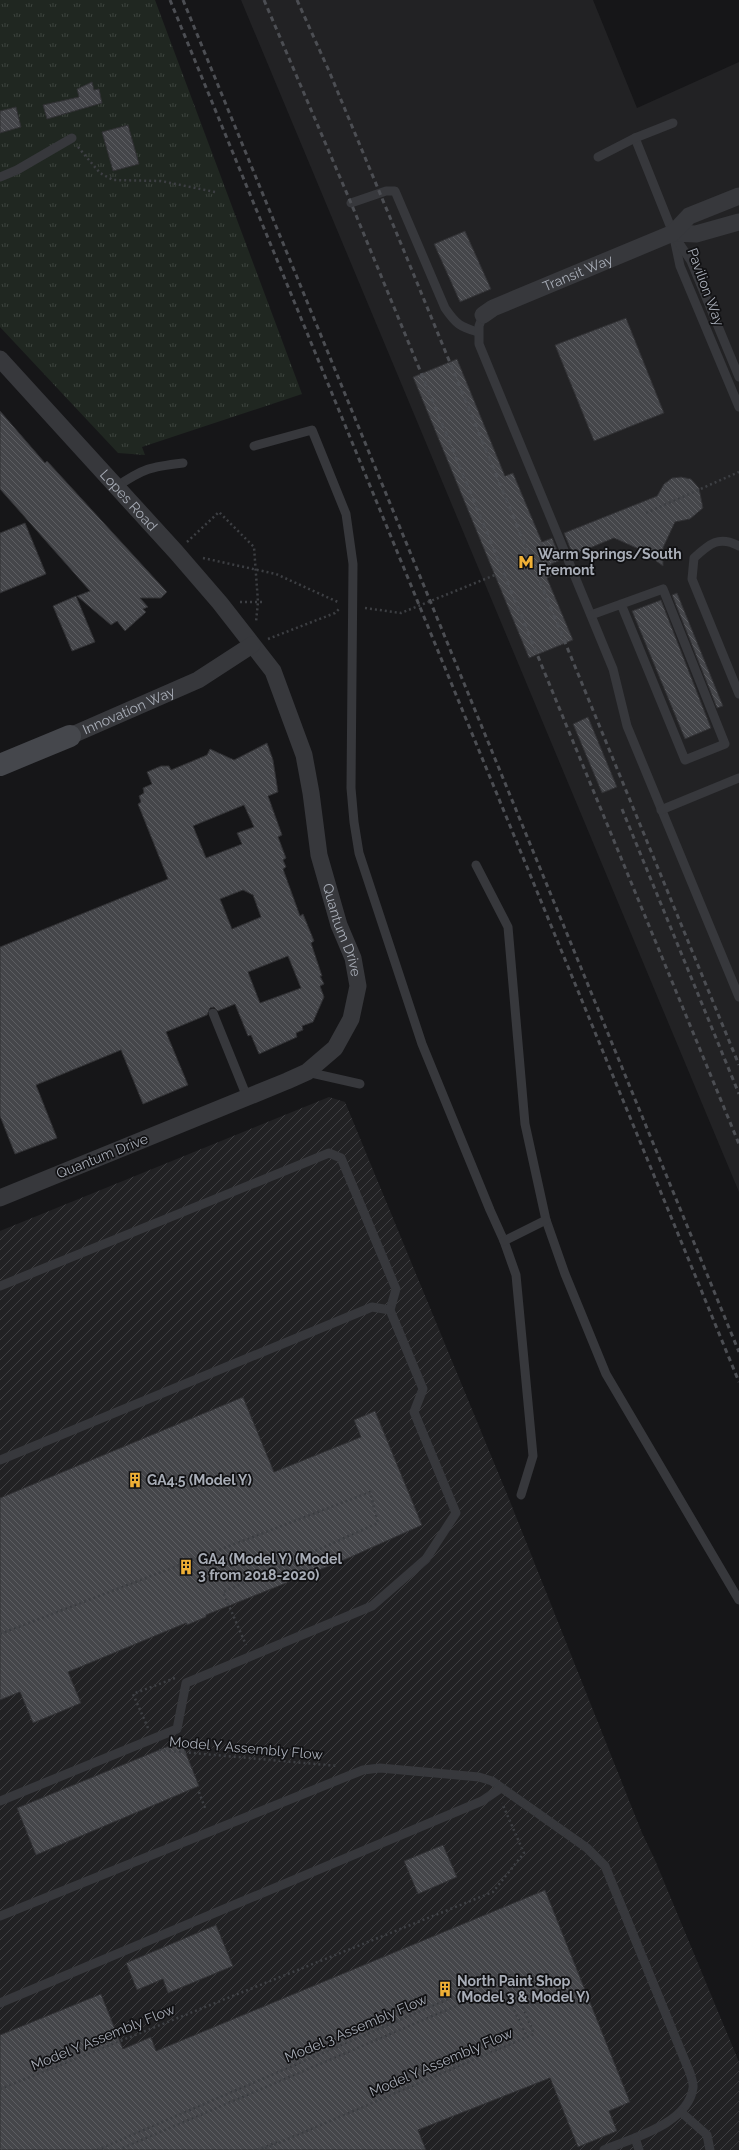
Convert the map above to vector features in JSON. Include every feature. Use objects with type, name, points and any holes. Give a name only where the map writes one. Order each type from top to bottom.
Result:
[{"type":"street","name":"Transit Way","points":[[483,315],[493,308],[673,233],[689,216],[739,196]]},
{"type":"street","name":"Transit Way","points":[[673,233],[696,234],[739,222]]},
{"type":"street","name":"Lopes Road","points":[[0,360],[176,552],[220,602],[252,645]]},
{"type":"street","name":"Innovation Way","points":[[0,765],[198,680],[252,645]]},
{"type":"street","name":"Quantum Drive","points":[[1,1196],[307,1072],[326,1057],[341,1040],[351,1019],[358,986],[353,958],[339,925],[319,855],[311,793],[304,755],[274,671],[252,645]]},
{"type":"lane","points":[[598,157],[635,138],[673,123]]},
{"type":"lane","points":[[0,177],[18,170],[72,138]]},
{"type":"lane","points":[[635,138],[673,233]]},
{"type":"lane","points":[[351,204],[386,191],[395,191],[445,308],[454,322],[463,328],[478,332]]},
{"type":"lane","name":"Pavilion Way","points":[[673,233],[691,261],[739,377]]},
{"type":"lane","name":"Pavilion Way","points":[[673,233],[680,266],[739,407]]},
{"type":"lane","points":[[483,315],[478,332],[479,344],[616,677],[627,726],[739,997]]},
{"type":"lane","points":[[254,446],[312,430],[346,514],[353,564],[351,788],[359,853],[422,1044],[504,1241],[516,1275],[519,1292],[533,1456],[522,1495]]},
{"type":"lane","points":[[116,487],[137,472],[151,467],[183,463]]},
{"type":"lane","points":[[739,546],[730,540],[710,543],[694,558],[692,579],[739,694]]},
{"type":"lane","points":[[591,615],[621,604],[663,589],[725,744],[685,760],[621,604]]},
{"type":"lane","points":[[661,810],[739,778]]},
{"type":"lane","points":[[476,865],[508,927],[525,1124],[546,1220],[565,1274],[606,1374],[739,1600]]},
{"type":"lane","points":[[213,1013],[247,1097]]},
{"type":"lane","points":[[307,1072],[360,1084]]},
{"type":"lane","points":[[0,1286],[329,1153],[341,1158],[396,1289],[390,1310],[423,1389],[414,1412],[456,1513],[426,1559],[372,1606],[186,1683],[177,1729],[0,1802]]},
{"type":"lane","points":[[504,1241],[546,1220]]},
{"type":"lane","points":[[0,1460],[372,1307],[390,1310]]},
{"type":"lane","points":[[0,1916],[363,1770],[380,1768],[479,1777],[492,1781],[587,1848],[600,1860],[609,1874],[690,2073],[694,2087],[681,2112],[652,2131],[604,2150]]},
{"type":"lane","points":[[0,2003],[482,1801],[501,1788]]},
{"type":"lane","points":[[681,2112],[707,2135],[710,2150]]},
{"type":"lane","points":[[634,2138],[639,2150]]},
{"type":"path","points":[[72,138],[100,173],[113,180],[161,181],[215,192]]},
{"type":"path","points":[[646,513],[739,472]]},
{"type":"path","points":[[176,552],[219,512],[254,547],[258,602],[252,645],[335,613]]},
{"type":"path","points":[[176,552],[276,574],[344,605]]},
{"type":"path","points":[[358,607],[402,613],[495,575]]},
{"type":"path","points":[[0,1634],[370,1492],[378,1523],[223,1592],[247,1649]]},
{"type":"path","points":[[148,1729],[133,1694],[176,1677]]},
{"type":"path","name":"Model Y Assembly Flow","points":[[157,1749],[340,1767]]},
{"type":"path","name":"Model Y Assembly Flow","points":[[0,2089],[493,1892],[524,1853],[492,1781]]},
{"type":"path","points":[[199,1792],[205,1808]]},
{"type":"path","name":"Model 3 Assembly Flow","points":[[97,2150],[509,1973],[534,2034],[527,2037]]},
{"type":"path","name":"Model Y Assembly Flow","points":[[118,2150],[503,1986],[527,2037],[257,2150]]},
{"type":"path","points":[[262,2150],[527,2037]]},
{"type":"shaded area","points":[[241,0],[593,0],[637,108],[739,62],[739,1192]]},
{"type":"shaded area","points":[[329,1097],[345,1102],[509,1499],[642,1833],[655,1860],[739,2062],[739,2150],[0,2150],[0,1231]]},
{"type":"green space","points":[[0,0],[155,0],[302,394],[142,447],[145,455],[118,453],[0,327]]},
{"type":"building","points":[[92,82],[94,90],[99,89],[102,103],[47,119],[43,105],[79,97],[77,89]]},
{"type":"building","points":[[16,107],[21,127],[0,133],[0,111]]},
{"type":"building","points":[[128,125],[139,164],[113,171],[102,132]]},
{"type":"building","points":[[465,231],[491,289],[460,302],[434,244]]},
{"type":"building","points":[[626,318],[664,413],[594,441],[555,345]]},
{"type":"building","points":[[457,359],[505,476],[513,473],[542,542],[552,538],[561,560],[551,564],[555,574],[547,578],[573,640],[529,658],[413,377]]},
{"type":"building","points":[[0,411],[45,463],[47,461],[167,592],[161,598],[140,598],[148,607],[143,609],[146,612],[125,631],[117,621],[111,625],[77,596],[90,591],[0,489]]},
{"type":"building","points":[[681,477],[691,479],[699,488],[703,508],[690,519],[675,522],[663,548],[663,566],[652,558],[650,554],[614,538],[573,555],[564,533],[657,496],[664,484],[672,478]]},
{"type":"building","points":[[25,523],[46,574],[0,593],[0,533]]},
{"type":"building","points":[[677,593],[723,706],[717,708],[672,595]]},
{"type":"building","points":[[76,596],[95,642],[72,651],[53,606]]},
{"type":"building","points":[[661,600],[711,728],[685,739],[632,611]]},
{"type":"building","points":[[588,717],[617,787],[602,793],[573,724]]},
{"type":"building","points":[[267,743],[273,760],[278,792],[268,796],[282,835],[278,837],[286,858],[283,860],[286,867],[283,869],[300,916],[303,914],[314,941],[311,943],[322,976],[320,976],[324,984],[320,986],[324,997],[313,1022],[302,1026],[303,1030],[296,1033],[297,1037],[259,1054],[251,1035],[248,1036],[235,1004],[218,1011],[214,1007],[210,1008],[207,1015],[166,1032],[188,1085],[143,1104],[121,1050],[36,1085],[57,1138],[15,1154],[0,1116],[0,947],[168,879],[138,804],[141,802],[139,796],[144,793],[143,788],[152,784],[147,772],[161,766],[169,766],[171,770],[207,755],[210,749],[234,760]],"holes":[[[244,805],[254,827],[237,833],[242,844],[206,858],[193,826]],[[243,890],[253,895],[261,917],[232,929],[220,899]],[[288,956],[301,988],[260,1003],[248,972]]]},
{"type":"building","name":"GA4 (Model Y) (Model 3 from 2018-2020)","points":[[243,1397],[274,1472],[361,1437],[354,1420],[375,1411],[422,1525],[344,1560],[68,1672],[81,1703],[67,1709],[33,1723],[20,1692],[0,1700],[0,1498]]},
{"type":"building","points":[[181,1741],[199,1786],[36,1855],[17,1808]]},
{"type":"building","points":[[443,1845],[457,1877],[418,1894],[404,1861]]},
{"type":"building","name":"North Paint Shop (Model 3 & Model Y)","points":[[545,1890],[630,2102],[609,2111],[617,2131],[578,2147],[550,2078],[418,2130],[426,2150],[0,2150],[0,2035],[101,1994],[123,2049],[151,2037],[156,2051]]},
{"type":"building","points":[[216,1925],[233,1966],[168,1993],[163,1979],[137,1990],[126,1963]]},
{"type":"railway","points":[[170,0],[739,1382]]},
{"type":"railway","points":[[183,0],[739,1352]]},
{"type":"railway","points":[[264,0],[351,203],[739,1144]]},
{"type":"railway","points":[[297,0],[329,71],[404,251],[739,1065]]},
{"type":"railway","points":[[622,809],[739,1094]]},
{"type":"place","name":"Warm Springs/South Fremont","points":[[526,562]]},
{"type":"place","name":"GA4.5 (Model Y)","points":[[135,1480]]},
{"type":"place","name":"GA4 (Model Y) (Model 3 from 2018-2020)","points":[[186,1567]]},
{"type":"place","name":"North Paint Shop (Model 3 & Model Y)","points":[[445,1989]]}]
